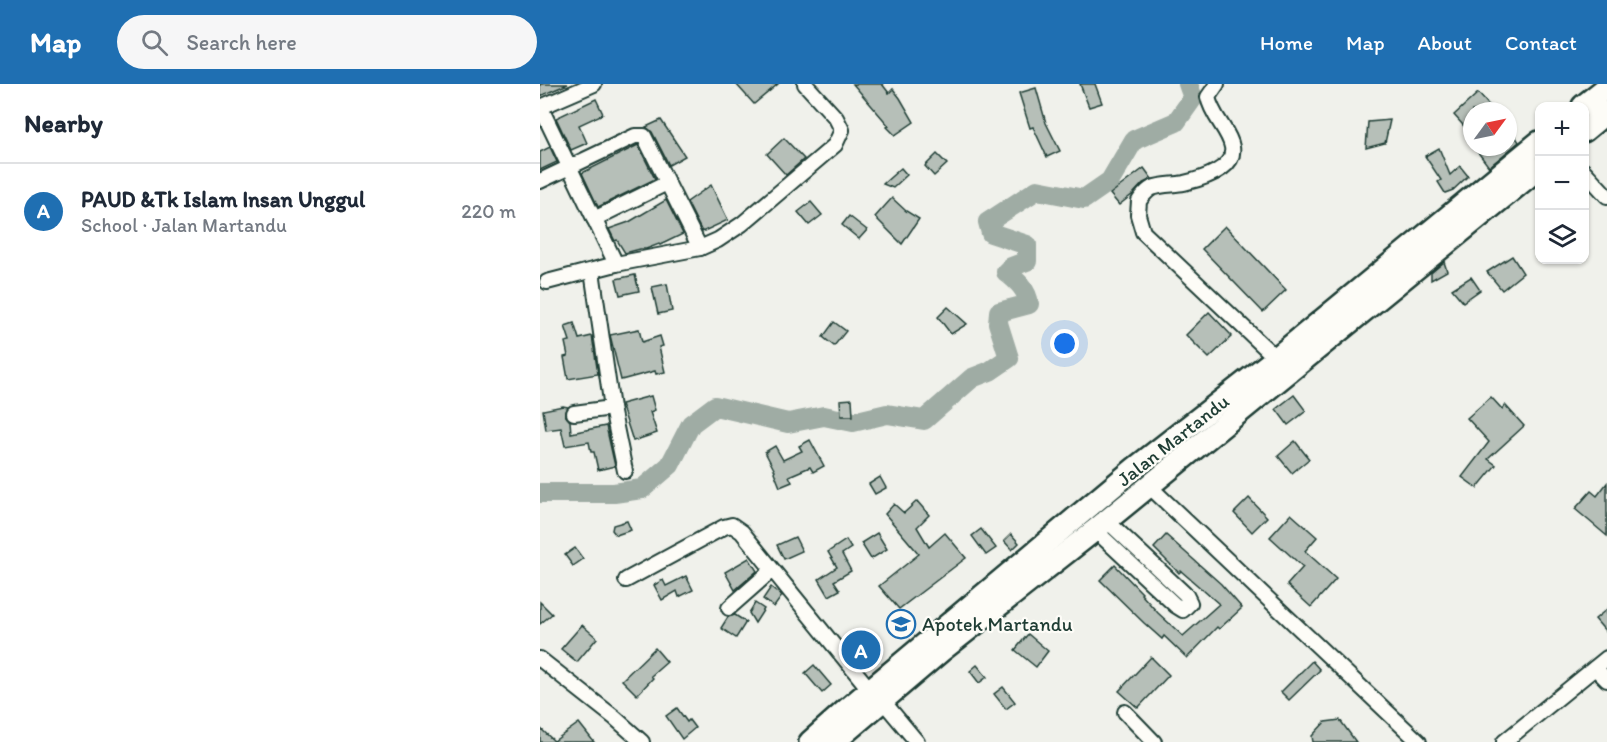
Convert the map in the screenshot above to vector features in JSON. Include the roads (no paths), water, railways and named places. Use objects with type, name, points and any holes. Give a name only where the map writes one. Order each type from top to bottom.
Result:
[{"type":"highway","points":[[1588,102],[1607,87]]},
{"type":"highway","points":[[1589,126],[1607,112]]},
{"type":"highway","name":"Jalan Martandu","points":[[810,742],[876,695],[936,645],[1134,469],[1276,358],[1535,145]]},
{"type":"highway","name":"Jalan Martandu","points":[[936,645],[1101,525],[1535,171]]},
{"type":"highway","name":"Jalan Martandu","points":[[834,742],[876,695]]},
{"type":"street","points":[[594,84],[540,106],[545,131],[570,168],[616,264]]},
{"type":"street","points":[[548,282],[616,264],[700,248],[718,240],[742,224],[835,145],[842,130],[836,118],[805,84]]},
{"type":"street","points":[[1217,84],[1208,98],[1216,120],[1229,139],[1233,150],[1232,157],[1227,164],[1213,173],[1183,183],[1149,189],[1139,201],[1140,225],[1143,232],[1169,254],[1276,358]]},
{"type":"street","points":[[540,181],[640,135],[646,139],[700,248]]},
{"type":"street","points":[[1589,176],[1607,196]]},
{"type":"street","points":[[594,219],[667,183]]},
{"type":"street","points":[[592,271],[612,408],[625,471]]},
{"type":"street","points":[[574,413],[612,408]]},
{"type":"street","points":[[1148,485],[1419,742]]},
{"type":"street","points":[[626,580],[724,527],[732,525],[741,532],[917,742]]},
{"type":"street","points":[[1101,525],[1186,595],[1190,603],[1186,610],[1175,605],[1101,525]]},
{"type":"street","points":[[729,608],[772,570]]},
{"type":"street","points":[[1504,742],[1607,658]]},
{"type":"street","points":[[540,659],[642,742]]},
{"type":"street","points":[[1595,668],[1607,680]]},
{"type":"street","points":[[1125,712],[1154,742]]},
{"type":"waterway","points":[[540,493],[614,493],[642,489],[670,465],[691,424],[715,406],[788,423],[824,416],[853,422],[887,414],[924,420],[972,378],[990,371],[1009,358],[998,323],[999,312],[1029,304],[1024,290],[1006,272],[1011,267],[1027,261],[1027,245],[991,233],[988,222],[1037,190],[1084,199],[1110,181],[1134,140],[1176,122],[1193,98],[1188,84]]},
{"type":"place","name":"Apotek Martandu","points":[[901,624]]},
{"type":"place","name":"PAUD &Tk Islam Insan Unggul","points":[[861,650]]}]
